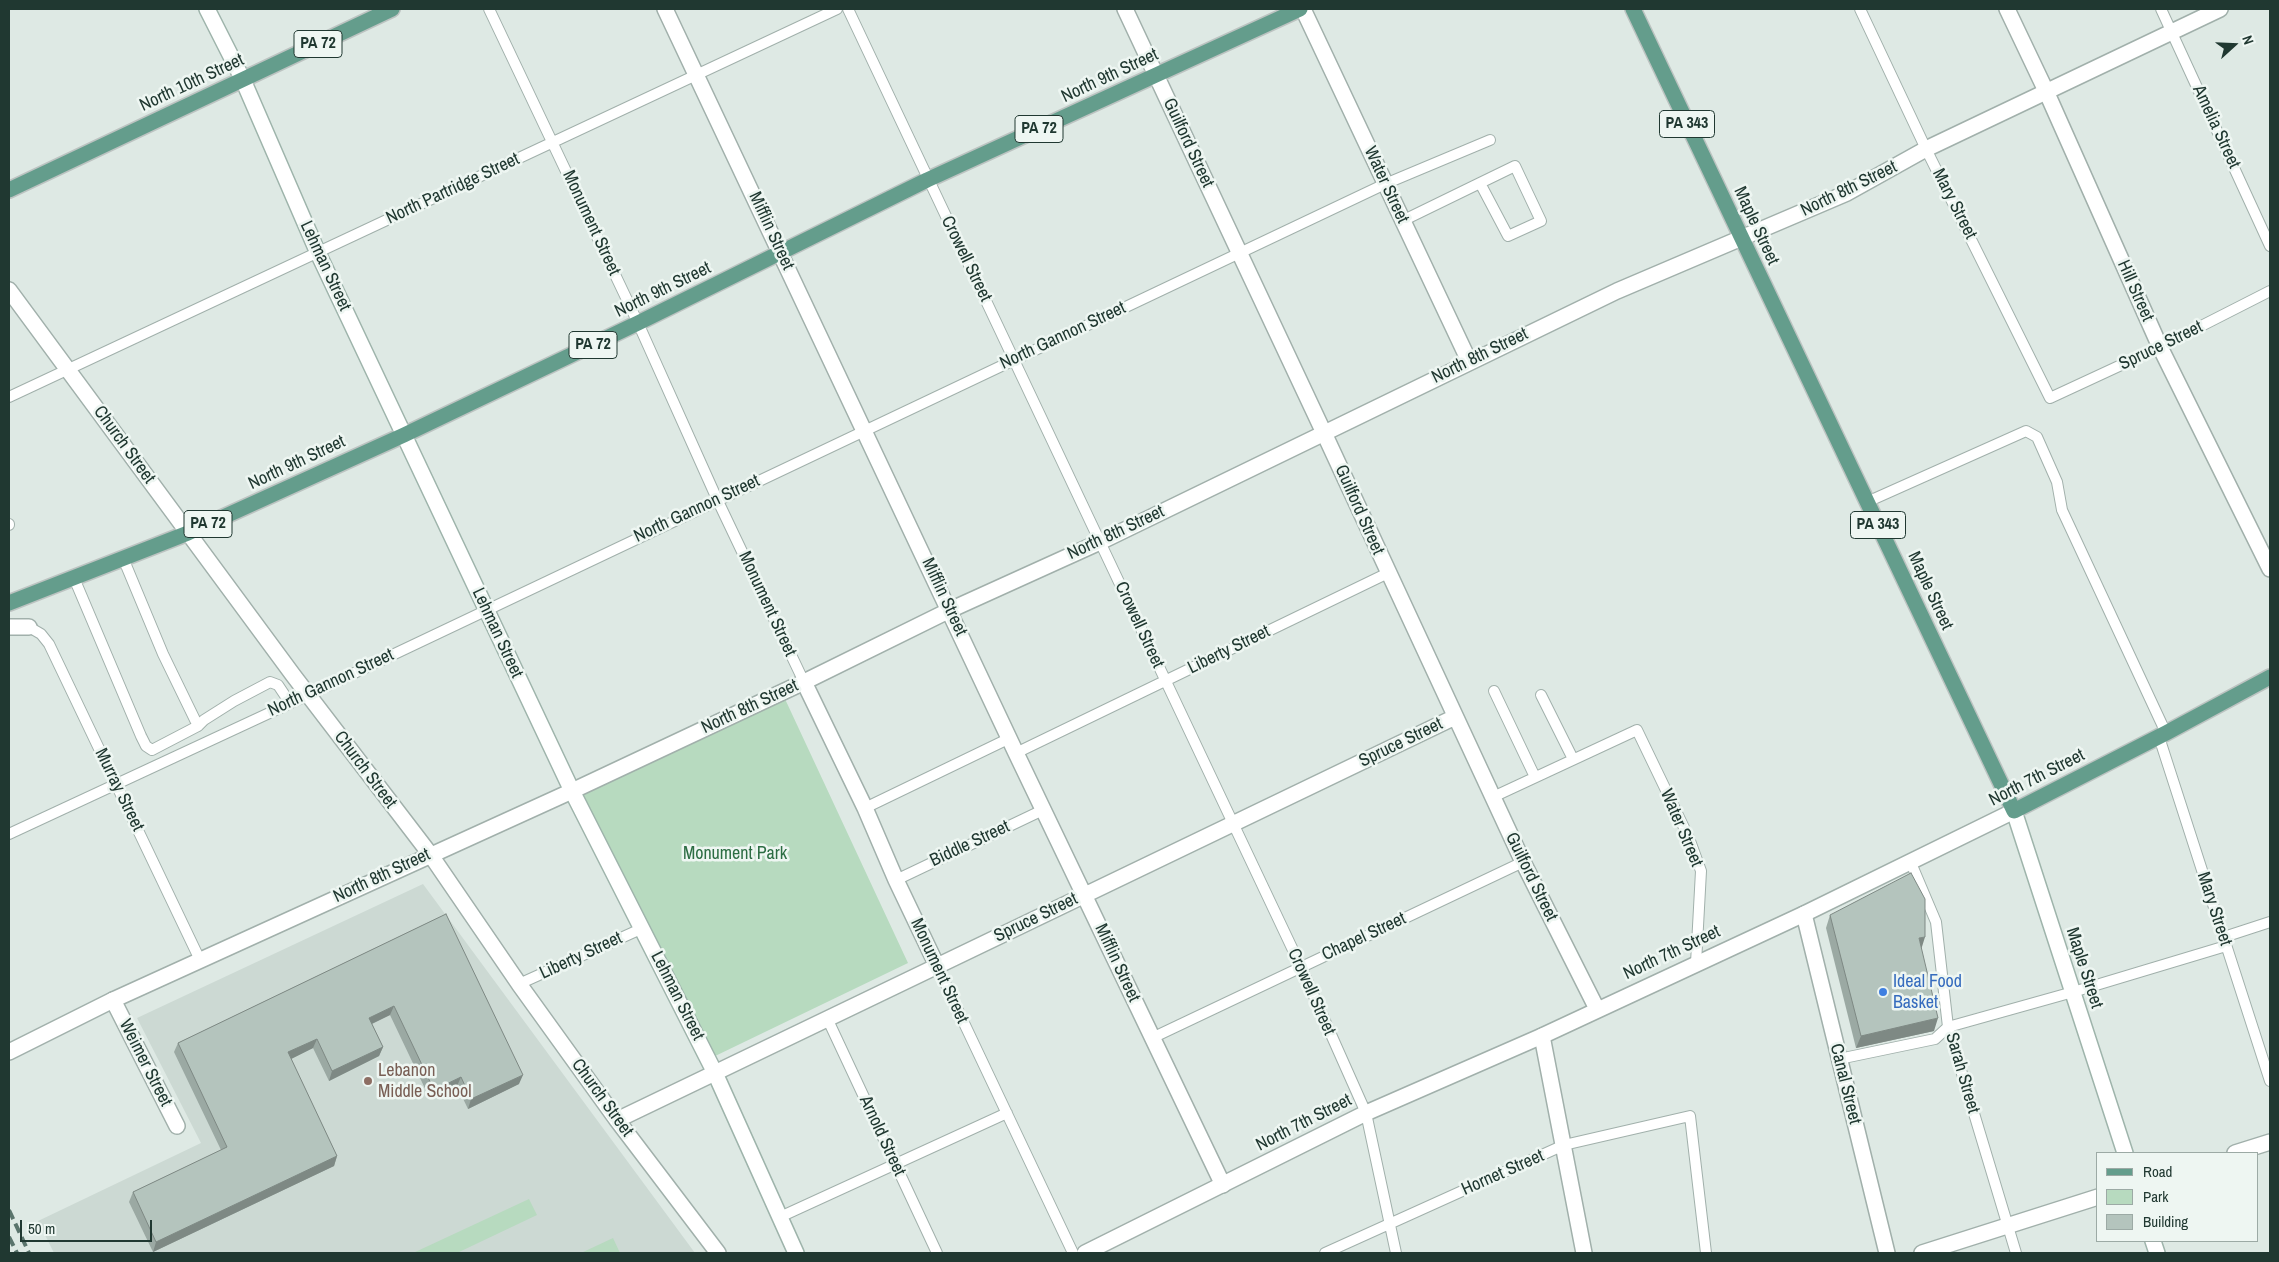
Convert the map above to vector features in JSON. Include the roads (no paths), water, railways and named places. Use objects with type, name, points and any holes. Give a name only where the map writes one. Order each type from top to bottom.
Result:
[{"type":"main road","name":"North 10th Street","points":[[9,190],[392,9]]},
{"type":"main road","name":"North 9th Street","points":[[9,603],[188,533],[404,435],[638,323],[928,180],[1301,9]]},
{"type":"main road","name":"Maple Street","points":[[1633,9],[2014,811]]},
{"type":"main road","name":"North 7th Street","points":[[2014,811],[2270,677]]},
{"type":"street","name":"Lehman Street","points":[[207,9],[243,80],[318,253],[572,791],[715,1073],[796,1253]]},
{"type":"street","name":"Mifflin Street","points":[[665,9],[1016,753],[1045,809],[1223,1185]]},
{"type":"street","name":"Guilford Street","points":[[1125,9],[1523,862],[1596,1009]]},
{"type":"street","name":"Water Street","points":[[1301,9],[1469,361]]},
{"type":"street","name":"Hill Street","points":[[2007,9],[2046,91],[2160,347],[2270,569]]},
{"type":"street","name":"North 8th Street","points":[[9,1052],[113,1000],[430,854],[572,791],[804,682],[950,610],[1100,542],[1469,361],[1617,291],[1847,193],[1926,149],[2220,9]]},
{"type":"street","name":"Church Street","points":[[9,290],[308,695],[430,854],[519,984],[617,1120],[718,1253]]},
{"type":"street","points":[[9,627],[29,627]]},
{"type":"street","name":"Monument Street","points":[[804,682],[865,808],[896,880],[937,966]]},
{"type":"street","name":"Spruce Street","points":[[617,1120],[1456,717]]},
{"type":"street","name":"North 7th Street","points":[[1085,1253],[1366,1113],[1542,1036],[1596,1009],[1804,914],[2014,811]]},
{"type":"street","name":"Maple Street","points":[[2014,811],[2124,1152]]},
{"type":"street","name":"Canal Street","points":[[1804,914],[1887,1253]]},
{"type":"street","name":"Weimer Street","points":[[113,1000],[177,1126]]},
{"type":"street","points":[[1542,1036],[1584,1253]]},
{"type":"street","points":[[2237,1152],[2270,1142]]},
{"type":"street","points":[[1922,1253],[2096,1198]]},
{"type":"lane","name":"Monument Street","points":[[489,9],[638,323],[717,499],[804,682]]},
{"type":"lane","name":"North Partridge Street","points":[[9,397],[837,9]]},
{"type":"lane","name":"Crowell Street","points":[[848,9],[1301,968],[1366,1113],[1396,1253]]},
{"type":"lane","name":"Mary Street","points":[[1860,9],[1926,149],[2050,398]]},
{"type":"lane","name":"Amelia Street","points":[[2160,9],[2270,246]]},
{"type":"lane","name":"North Gannon Street","points":[[9,834],[308,695],[1239,252],[1385,184],[1490,140]]},
{"type":"lane","points":[[1402,220],[1480,182],[1515,166],[1541,221],[1508,236],[1480,182]]},
{"type":"lane","name":"Spruce Street","points":[[2050,398],[2160,347],[2270,291]]},
{"type":"lane","name":"Mary Street","points":[[1867,502],[2026,431],[2037,437],[2057,482],[2062,510],[2162,735],[2225,942],[2270,1081]]},
{"type":"lane","points":[[123,558],[163,654],[198,726]]},
{"type":"lane","name":"Liberty Street","points":[[1016,753],[1388,573]]},
{"type":"lane","points":[[74,578],[146,746],[152,750],[198,726],[204,720],[234,701],[270,682],[278,685],[290,703]]},
{"type":"lane","name":"Murray Street","points":[[29,627],[41,634],[49,644],[200,960]]},
{"type":"lane","points":[[1494,691],[1535,778]]},
{"type":"lane","points":[[1493,797],[1573,759],[1541,695]]},
{"type":"lane","name":"Water Street","points":[[1573,759],[1637,730],[1689,838],[1701,871],[1696,963]]},
{"type":"lane","points":[[865,808],[1010,738]]},
{"type":"lane","name":"Biddle Street","points":[[896,880],[1045,809]]},
{"type":"lane","name":"Chapel Street","points":[[1152,1038],[1523,862]]},
{"type":"lane","name":"Sarah Street","points":[[1911,863],[1936,922],[1948,1027],[2016,1253]]},
{"type":"lane","points":[[1839,1059],[1935,1039],[1948,1027],[2073,992],[2225,942],[2270,922]]},
{"type":"lane","name":"Liberty Street","points":[[519,984],[643,928]]},
{"type":"lane","name":"Monument Street","points":[[937,966],[1073,1253]]},
{"type":"lane","name":"Arnold Street","points":[[827,1018],[937,1253]]},
{"type":"lane","points":[[780,1217],[1007,1113]]},
{"type":"lane","name":"Hornet Street","points":[[1325,1253],[1564,1145],[1690,1116],[1706,1253]]},
{"type":"railway","points":[[9,1210],[29,1253]]},
{"type":"railway","points":[[9,1237],[17,1253]]},
{"type":"place","name":"Ideal Food Basket","points":[[1883,992]]},
{"type":"place","name":"Lebanon Middle School","points":[[368,1081]]},
{"type":"park label","name":"Monument Park","points":[[735,854]]}]
